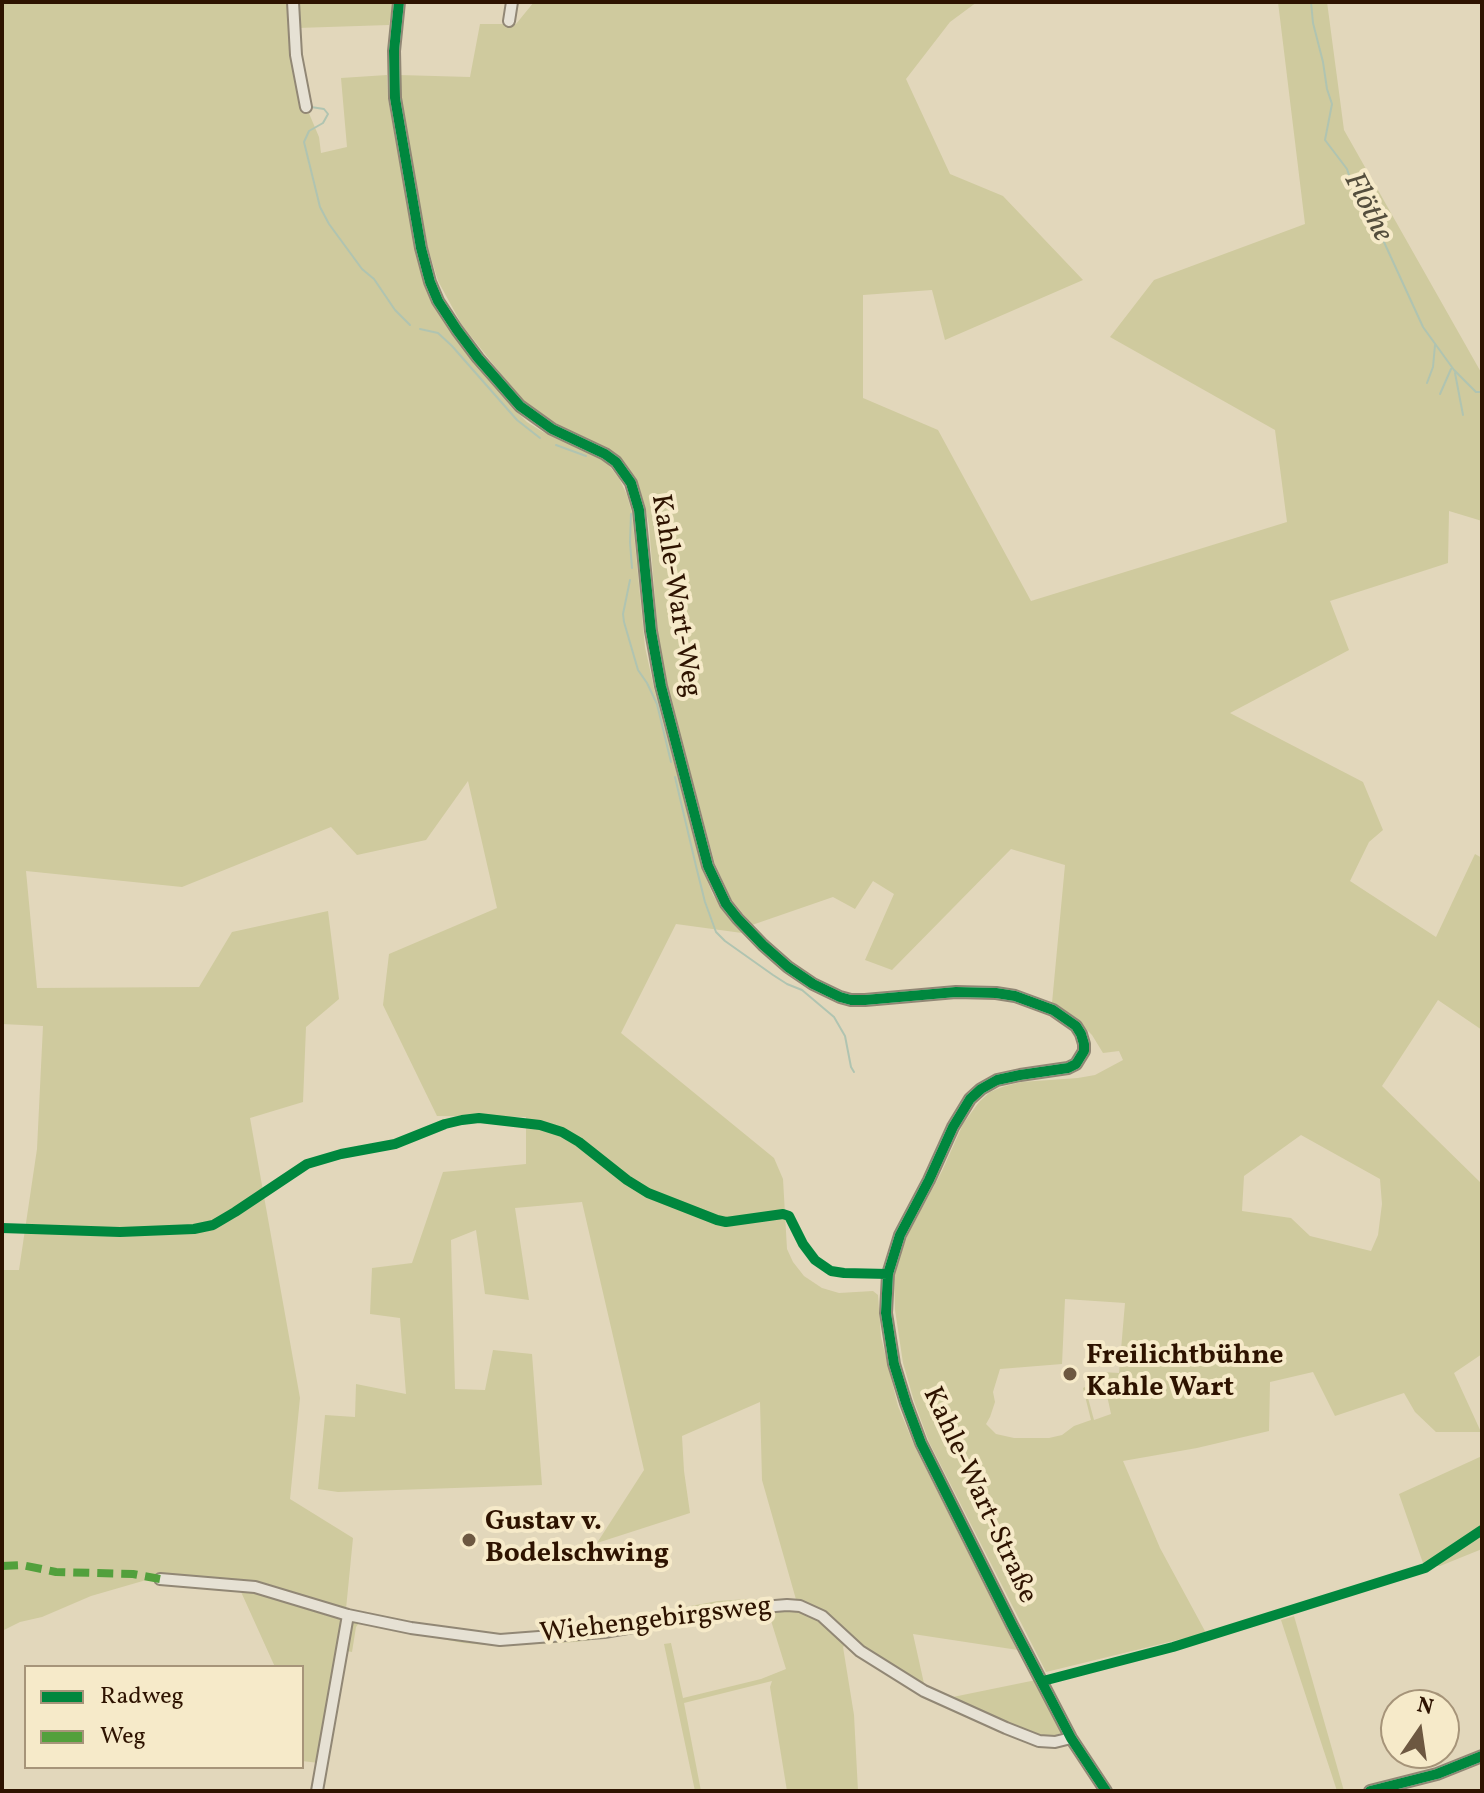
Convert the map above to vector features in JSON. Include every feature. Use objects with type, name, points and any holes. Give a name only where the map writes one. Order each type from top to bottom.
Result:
[{"type":"street","points":[[293,2],[296,55],[306,107]]},
{"type":"street","name":"Kahle-Wart-Weg","points":[[399,2],[394,51],[395,98],[418,233],[430,282],[457,330],[520,406],[552,429],[605,454],[616,462],[631,483],[639,510],[651,631],[661,686],[708,866],[726,904],[788,967],[826,992],[851,1000],[976,991],[1015,996],[1053,1010],[1076,1026],[1084,1044],[1081,1057]]},
{"type":"street","points":[[509,21],[512,2]]},
{"type":"street","name":"Kahle-Wart-Straße","points":[[1081,1057],[1068,1068],[997,1080],[970,1099],[900,1235],[890,1265],[886,1298],[894,1364],[921,1443],[1071,1738],[1106,1791]]},
{"type":"street","name":"Wiehengebirgsweg","points":[[160,1579],[255,1587],[348,1615],[411,1628],[500,1640],[604,1632],[739,1609],[800,1606],[822,1616],[860,1651],[924,1691],[1039,1741],[1055,1742],[1071,1738]]},
{"type":"street","points":[[317,1791],[348,1615]]},
{"type":"street","points":[[1370,1791],[1437,1774],[1482,1756]]},
{"type":"shaded area","points":[[2,2],[291,2],[293,54],[302,111],[308,111],[319,137],[321,153],[347,147],[341,78],[387,75],[388,99],[416,251],[424,284],[433,304],[474,362],[527,422],[607,463],[627,495],[632,513],[645,647],[654,688],[702,868],[713,895],[742,933],[676,924],[621,1033],[774,1158],[783,1179],[787,1249],[804,1276],[822,1288],[839,1293],[873,1291],[878,1295],[881,1337],[898,1406],[915,1447],[1018,1650],[913,1634],[925,1688],[863,1650],[797,1603],[762,1480],[760,1402],[682,1436],[690,1513],[597,1543],[644,1470],[582,1202],[515,1208],[529,1300],[485,1294],[476,1230],[451,1240],[455,1389],[485,1390],[493,1350],[532,1354],[542,1485],[338,1492],[318,1489],[325,1415],[355,1417],[356,1384],[406,1394],[400,1318],[370,1314],[372,1268],[412,1263],[443,1172],[526,1164],[526,1117],[437,1116],[383,1005],[389,954],[497,908],[468,781],[426,840],[357,855],[331,827],[182,887],[26,871],[37,988],[199,987],[232,932],[328,911],[339,999],[306,1027],[303,1102],[250,1118],[300,1398],[290,1499],[353,1538],[346,1609],[441,1628],[496,1635],[590,1629],[591,1640],[498,1646],[463,1643],[359,1623],[352,1652],[347,1651],[319,1763],[304,1761],[304,1665],[274,1665],[237,1583],[160,1576],[91,1596],[2,1631],[2,1270],[19,1270],[37,1149],[43,1026],[2,1024]]},
{"type":"shaded area","points":[[295,2],[393,2],[389,25],[297,28]]},
{"type":"shaded area","points":[[534,2],[977,2],[950,22],[906,79],[950,174],[1003,196],[1083,280],[945,340],[932,290],[863,295],[863,398],[938,430],[1031,601],[1287,522],[1275,430],[1110,337],[1154,280],[1305,224],[1278,2],[1327,2],[1344,130],[1482,374],[1482,521],[1449,511],[1448,563],[1330,601],[1349,650],[1230,713],[1363,782],[1383,830],[1369,842],[1350,881],[1436,937],[1475,854],[1482,858],[1482,1030],[1438,1000],[1382,1086],[1482,1184],[1482,1354],[1454,1373],[1481,1432],[1436,1432],[1415,1412],[1404,1393],[1335,1416],[1313,1372],[1270,1382],[1269,1431],[1123,1461],[1160,1548],[1206,1633],[1046,1672],[929,1442],[903,1363],[895,1310],[894,1276],[908,1234],[963,1124],[979,1102],[1002,1087],[1021,1082],[1095,1075],[1123,1060],[1119,1051],[1103,1053],[1080,1023],[1052,1003],[1065,865],[1011,849],[892,970],[865,960],[894,894],[873,881],[855,909],[833,897],[752,925],[731,899],[715,864],[667,686],[659,646],[649,526],[637,480],[620,458],[608,449],[559,426],[524,403],[462,325],[438,281],[428,248],[400,100],[399,75],[470,77],[480,24],[516,24]],"holes":[[[1301,1135],[1380,1179],[1382,1204],[1378,1235],[1371,1251],[1310,1236],[1291,1218],[1242,1211],[1244,1176]],[[1065,1299],[1125,1303],[1119,1373],[1102,1372],[1111,1414],[1094,1420],[1085,1387],[1091,1420],[1049,1438],[1014,1438],[996,1434],[986,1424],[995,1402],[993,1392],[1000,1369],[1062,1364]]]},
{"type":"shaded area","points":[[1482,1456],[1482,1549],[1440,1566],[1424,1566],[1399,1494]]},
{"type":"shaded area","points":[[718,1601],[781,1601],[630,1626],[628,1620]]},
{"type":"shaded area","points":[[794,1608],[820,1618],[847,1643],[843,1647],[854,1715],[858,1791],[787,1791],[770,1687],[772,1681],[684,1703],[701,1791],[695,1791],[664,1644],[671,1643],[683,1698],[761,1679],[786,1669],[768,1611]]},
{"type":"shaded area","points":[[1294,1616],[1344,1791],[1337,1791],[1281,1620]]},
{"type":"shaded area","points":[[1036,1680],[1061,1733],[1052,1737],[1042,1738],[948,1698]]},
{"type":"waterway","name":"Flöthe","points":[[1311,2],[1332,104],[1325,140],[1347,169],[1361,211],[1378,229],[1423,327],[1454,370],[1476,392],[1482,392]]},
{"type":"waterway","points":[[311,107],[324,109],[328,114],[323,123],[309,131],[304,142],[320,207],[362,269],[374,279],[395,310],[410,325]]},
{"type":"waterway","points":[[420,329],[438,333],[517,420],[540,438]]},
{"type":"waterway","points":[[1427,383],[1433,367],[1435,345]]},
{"type":"waterway","points":[[1440,394],[1451,369]]},
{"type":"waterway","points":[[1455,373],[1463,415]]},
{"type":"waterway","points":[[556,445],[586,456]]},
{"type":"waterway","points":[[631,514],[632,568]]},
{"type":"waterway","points":[[630,580],[624,622],[638,670],[657,704],[671,762]]},
{"type":"waterway","points":[[675,777],[705,902],[716,932],[773,975],[802,990],[834,1017],[845,1036],[854,1072]]},
{"type":"marked path","points":[[2,1566],[22,1565],[56,1572],[133,1574],[160,1579]]},
{"type":"cycle path","points":[[399,2],[394,51],[395,98],[421,248],[430,282],[457,330],[520,406],[552,429],[605,454],[616,462],[631,483],[639,510],[651,631],[661,686],[708,866],[726,904],[788,967],[840,997],[865,1000],[956,992],[996,993],[1015,996],[1053,1010],[1076,1026],[1081,1034],[1084,1051],[1076,1064],[997,1080],[970,1099],[900,1235],[888,1274],[886,1313],[894,1364],[921,1443],[1071,1738],[1106,1791]]},
{"type":"cycle path","points":[[2,1228],[120,1232],[194,1229],[213,1225],[307,1164],[395,1144],[445,1124],[479,1118],[540,1125],[562,1132],[648,1193],[717,1220],[726,1222],[783,1214],[789,1216],[815,1260],[831,1271],[888,1274]]},
{"type":"cycle path","points":[[1043,1681],[1173,1647],[1425,1568],[1482,1530]]},
{"type":"cycle path","points":[[1370,1791],[1437,1774],[1482,1756]]},
{"type":"place","name":"Freilichtbühne Kahle Wart","points":[[1070,1374]]},
{"type":"place","name":"Gustav v. Bodelschwing","points":[[469,1540]]}]
